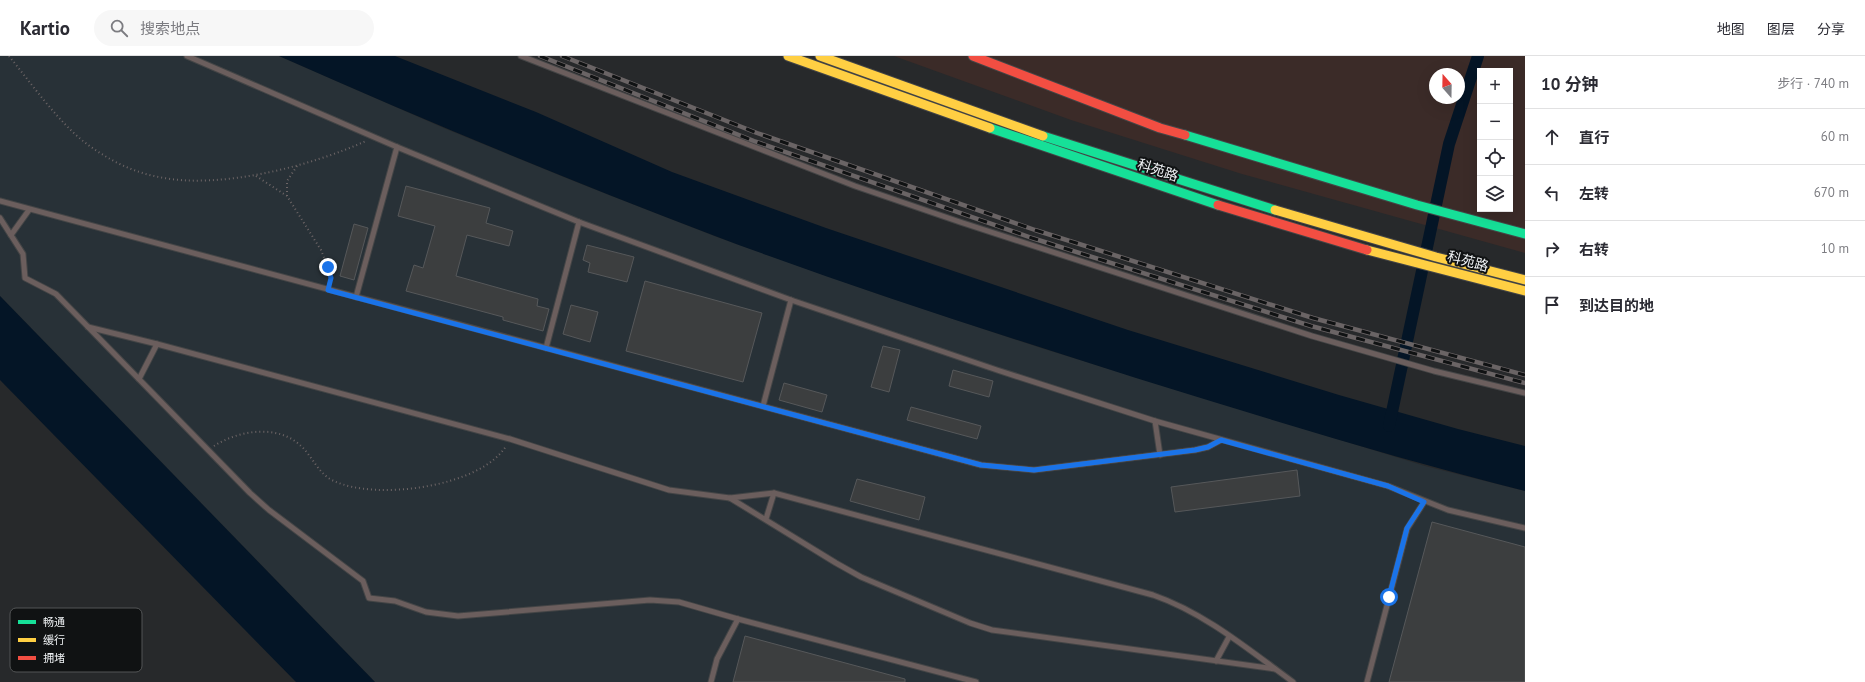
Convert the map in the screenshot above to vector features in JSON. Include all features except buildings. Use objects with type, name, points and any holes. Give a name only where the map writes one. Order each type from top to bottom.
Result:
[{"type":"street","name":"科苑路","points":[[788,56],[961,118],[1137,178],[1314,235],[1525,291]]},
{"type":"street","name":"科苑路","points":[[820,56],[964,108],[1140,168],[1318,224],[1525,280]]},
{"type":"street","points":[[973,56],[1160,128],[1417,205],[1525,234]]},
{"type":"street","points":[[834,73],[837,63]]},
{"type":"lane","points":[[187,56],[374,138],[579,222],[791,300],[997,370],[1156,421],[1388,486],[1424,502],[1448,510],[1525,528]]},
{"type":"lane","points":[[521,56],[855,186],[1189,298],[1379,356],[1525,393]]},
{"type":"lane","points":[[356,297],[397,147]]},
{"type":"lane","points":[[0,201],[981,465],[1008,469],[1034,470],[1195,450],[1208,447],[1221,440]]},
{"type":"lane","points":[[11,235],[29,210]]},
{"type":"lane","points":[[0,218],[23,254],[25,278],[56,294],[208,450],[269,510],[363,581],[369,598],[395,601],[426,612],[458,616],[665,600],[679,602],[976,682]]},
{"type":"lane","points":[[546,348],[579,222]]},
{"type":"lane","points":[[762,406],[791,300]]},
{"type":"lane","points":[[88,327],[157,344],[510,439],[669,490],[730,498],[774,493],[1154,595],[1176,603],[1197,614],[1293,682]]},
{"type":"lane","points":[[139,379],[157,344]]},
{"type":"lane","points":[[1156,421],[1160,455]]},
{"type":"lane","points":[[766,520],[774,493]]},
{"type":"lane","points":[[730,498],[861,577],[970,623],[1014,634],[1275,669]]},
{"type":"lane","points":[[1367,682],[1407,528],[1424,502]]},
{"type":"lane","points":[[710,682],[717,659],[738,619]]},
{"type":"lane","points":[[1216,661],[1229,637]]},
{"type":"path","points":[[8,56],[67,126],[82,140],[116,162],[159,177],[178,180],[203,180],[255,175],[297,166],[333,155],[374,138]]},
{"type":"path","points":[[287,196],[287,181],[297,166]]},
{"type":"path","points":[[255,175],[287,196],[315,239],[328,267],[331,278],[328,290]]},
{"type":"path","points":[[208,450],[222,440],[246,432],[279,435],[291,439],[300,446],[322,473],[333,481],[346,486],[399,491],[441,483],[483,466],[494,460],[502,452],[510,439]]},
{"type":"shaded area","points":[[0,56],[279,56],[446,129],[581,184],[717,237],[878,294],[1041,348],[1425,466],[1525,491],[1525,682],[375,682],[0,296]]},
{"type":"shaded area","points":[[894,56],[1525,56],[1525,253],[1242,174],[1071,120]]},
{"type":"water","points":[[279,56],[395,56],[536,112],[672,172],[826,228],[1128,330],[1339,395],[1458,429],[1525,446],[1525,491],[1378,451],[1233,408],[977,327],[819,274],[660,215],[550,171]]},
{"type":"water","points":[[0,296],[375,682],[296,682],[0,380]]},
{"type":"waterway","points":[[1389,426],[1449,144],[1478,56]]},
{"type":"railway","points":[[540,56],[754,141],[1032,238],[1311,326],[1525,383]]},
{"type":"railway","points":[[562,56],[757,133],[1035,230],[1313,318],[1525,375]]},
{"type":"traffic: fast","points":[[990,128],[1218,205]]},
{"type":"traffic: fast","points":[[1185,135],[1417,205],[1525,234]]},
{"type":"traffic: fast","points":[[1043,136],[1275,210]]},
{"type":"traffic: slow","points":[[788,56],[990,128]]},
{"type":"traffic: slow","points":[[820,56],[1043,136]]},
{"type":"traffic: slow","points":[[1275,210],[1436,257],[1525,280]]},
{"type":"traffic: slow","points":[[1367,250],[1525,291]]},
{"type":"traffic: jam","points":[[973,56],[1160,128],[1185,135]]},
{"type":"traffic: jam","points":[[1218,205],[1367,250]]},
{"type":"route","points":[[328,267],[331,278],[328,290],[981,465],[1008,469],[1034,470],[1195,450],[1208,447],[1221,440],[1388,486],[1424,502],[1407,528],[1389,597]]}]
